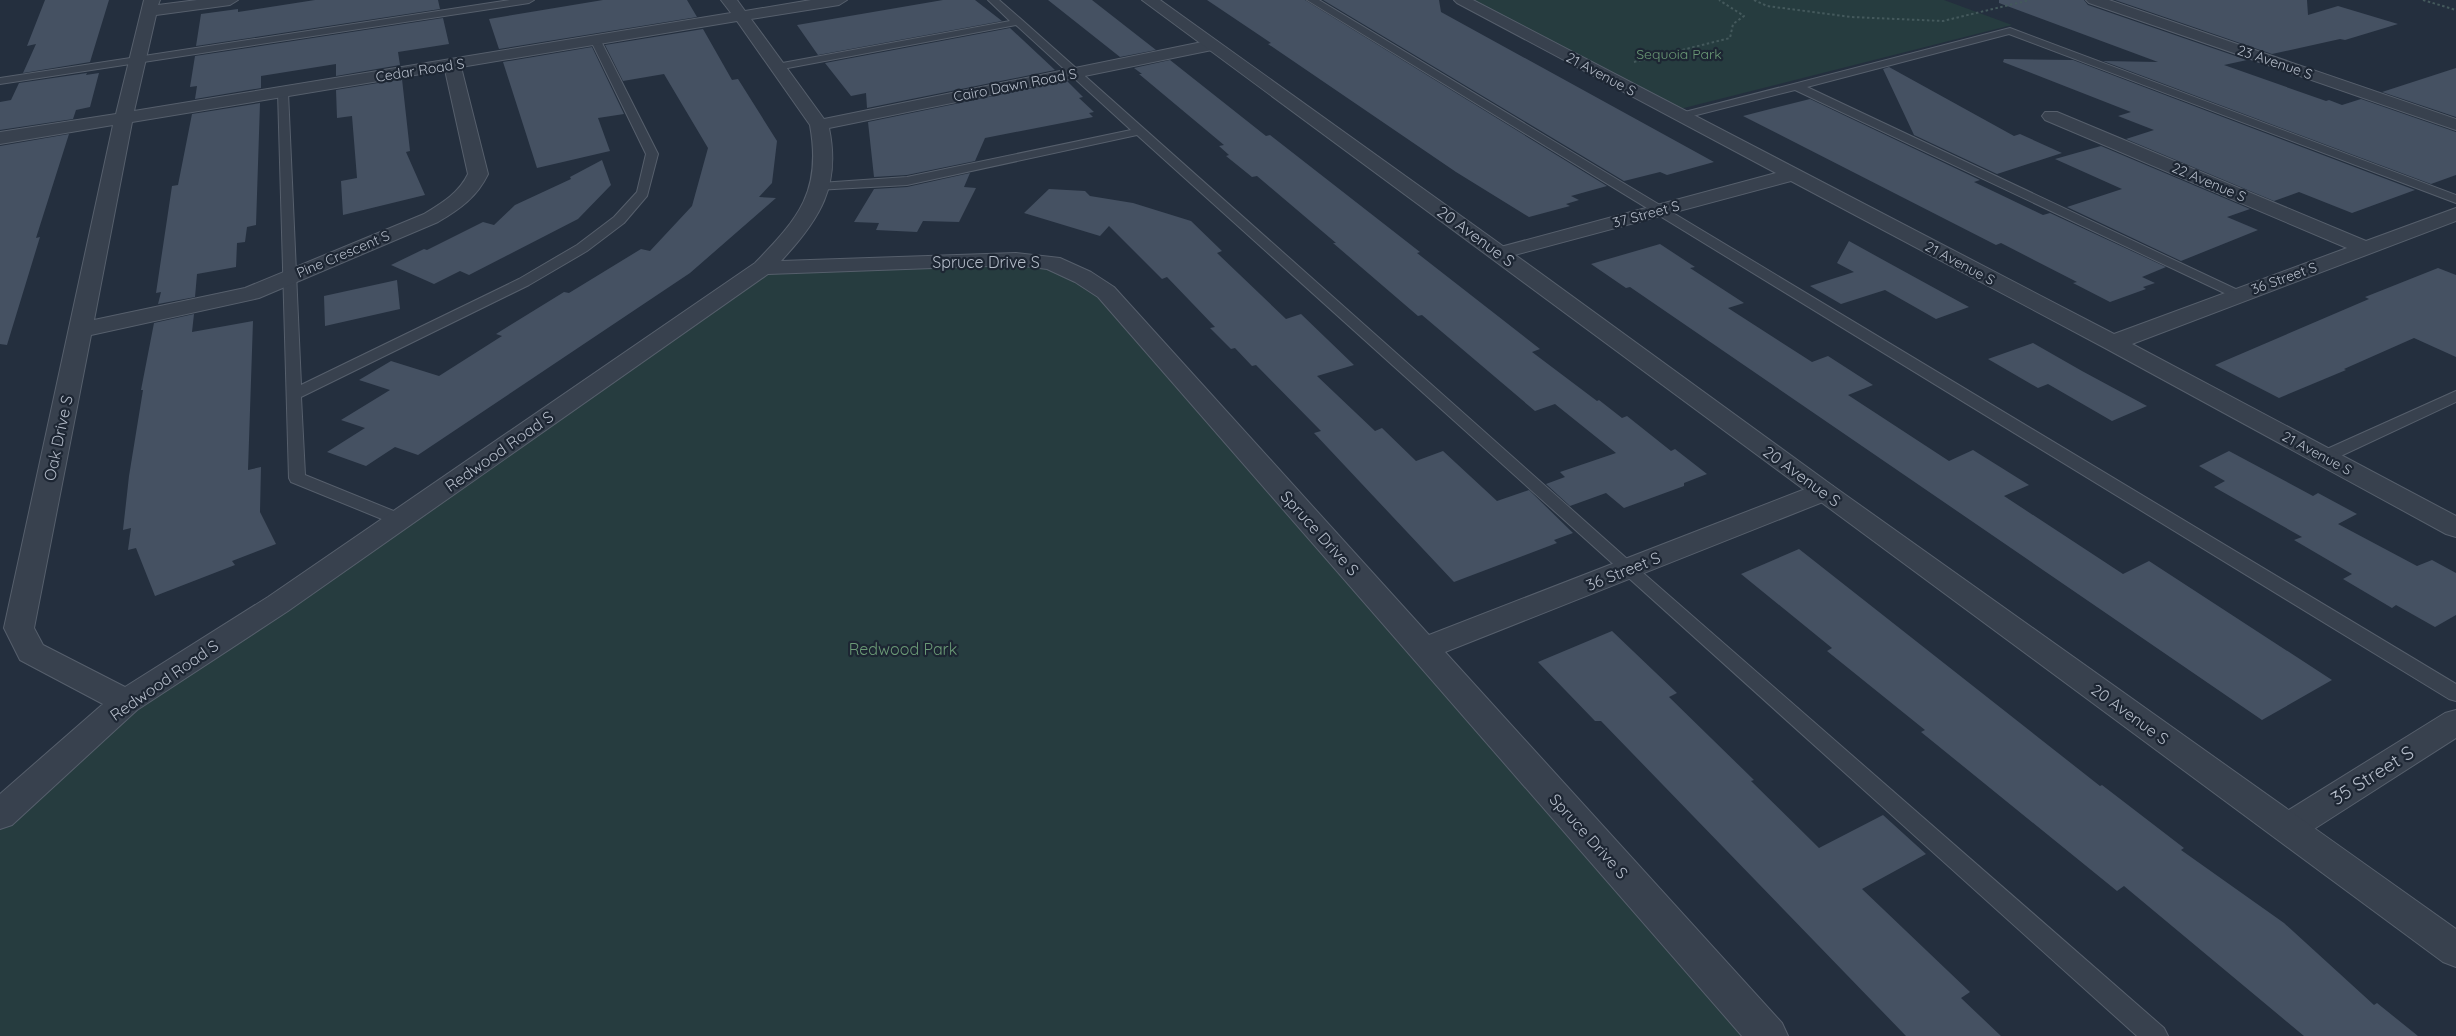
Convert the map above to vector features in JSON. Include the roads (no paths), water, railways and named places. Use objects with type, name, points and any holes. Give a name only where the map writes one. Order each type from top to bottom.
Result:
[{"type":"street","points":[[150,6],[230,0]]},
{"type":"street","name":"Cedar Road S","points":[[0,138],[596,41],[735,8],[839,0]]},
{"type":"street","name":"20 Avenue S","points":[[1150,0],[1500,253],[1822,492],[2456,950]]},
{"type":"street","name":"21 Avenue S","points":[[1462,0],[2113,343],[2456,528]]},
{"type":"street","name":"23 Avenue S","points":[[2094,0],[2456,125]]},
{"type":"street","name":"Oak Drive S","points":[[126,702],[31,652],[19,628],[124,117],[150,6]]},
{"type":"street","name":"Redwood Road S","points":[[0,815],[126,702],[278,604],[763,268],[793,236],[819,193],[824,168],[818,125],[735,8]]},
{"type":"street","name":"Cairo Dawn Road S","points":[[818,125],[1212,46]]},
{"type":"street","name":"Pine Crescent S","points":[[80,330],[251,292],[431,218],[457,203],[472,188],[478,174],[452,65]]},
{"type":"street","name":"22 Avenue S","points":[[2051,116],[2366,248]]},
{"type":"street","name":"37 Street S","points":[[1500,253],[1792,174]]},
{"type":"street","name":"36 Street S","points":[[2113,343],[2456,214]]},
{"type":"street","name":"Spruce Drive S","points":[[763,268],[1016,259],[1052,263],[1083,277],[1106,292],[1768,1036]]},
{"type":"street","name":"36 Street S","points":[[1423,649],[1822,492]]},
{"type":"street","name":"35 Street S","points":[[2288,828],[2456,722]]},
{"type":"lane","points":[[0,81],[529,0]]},
{"type":"lane","points":[[993,0],[1628,569],[2155,1036]]},
{"type":"lane","points":[[1312,0],[2456,694]]},
{"type":"lane","points":[[777,66],[1018,22]]},
{"type":"lane","points":[[1681,116],[2010,31],[2456,199]]},
{"type":"lane","points":[[294,395],[524,282],[582,248],[619,220],[643,193],[652,154],[596,41]]},
{"type":"lane","points":[[1796,86],[2237,295]]},
{"type":"lane","points":[[283,92],[288,277],[298,478],[400,520]]},
{"type":"lane","points":[[820,187],[907,181],[1140,131]]},
{"type":"lane","points":[[2324,457],[2456,396]]},
{"type":"park label","name":"Sequoia Park","points":[[1679,54]]},
{"type":"park label","name":"Redwood Park","points":[[903,649]]}]
